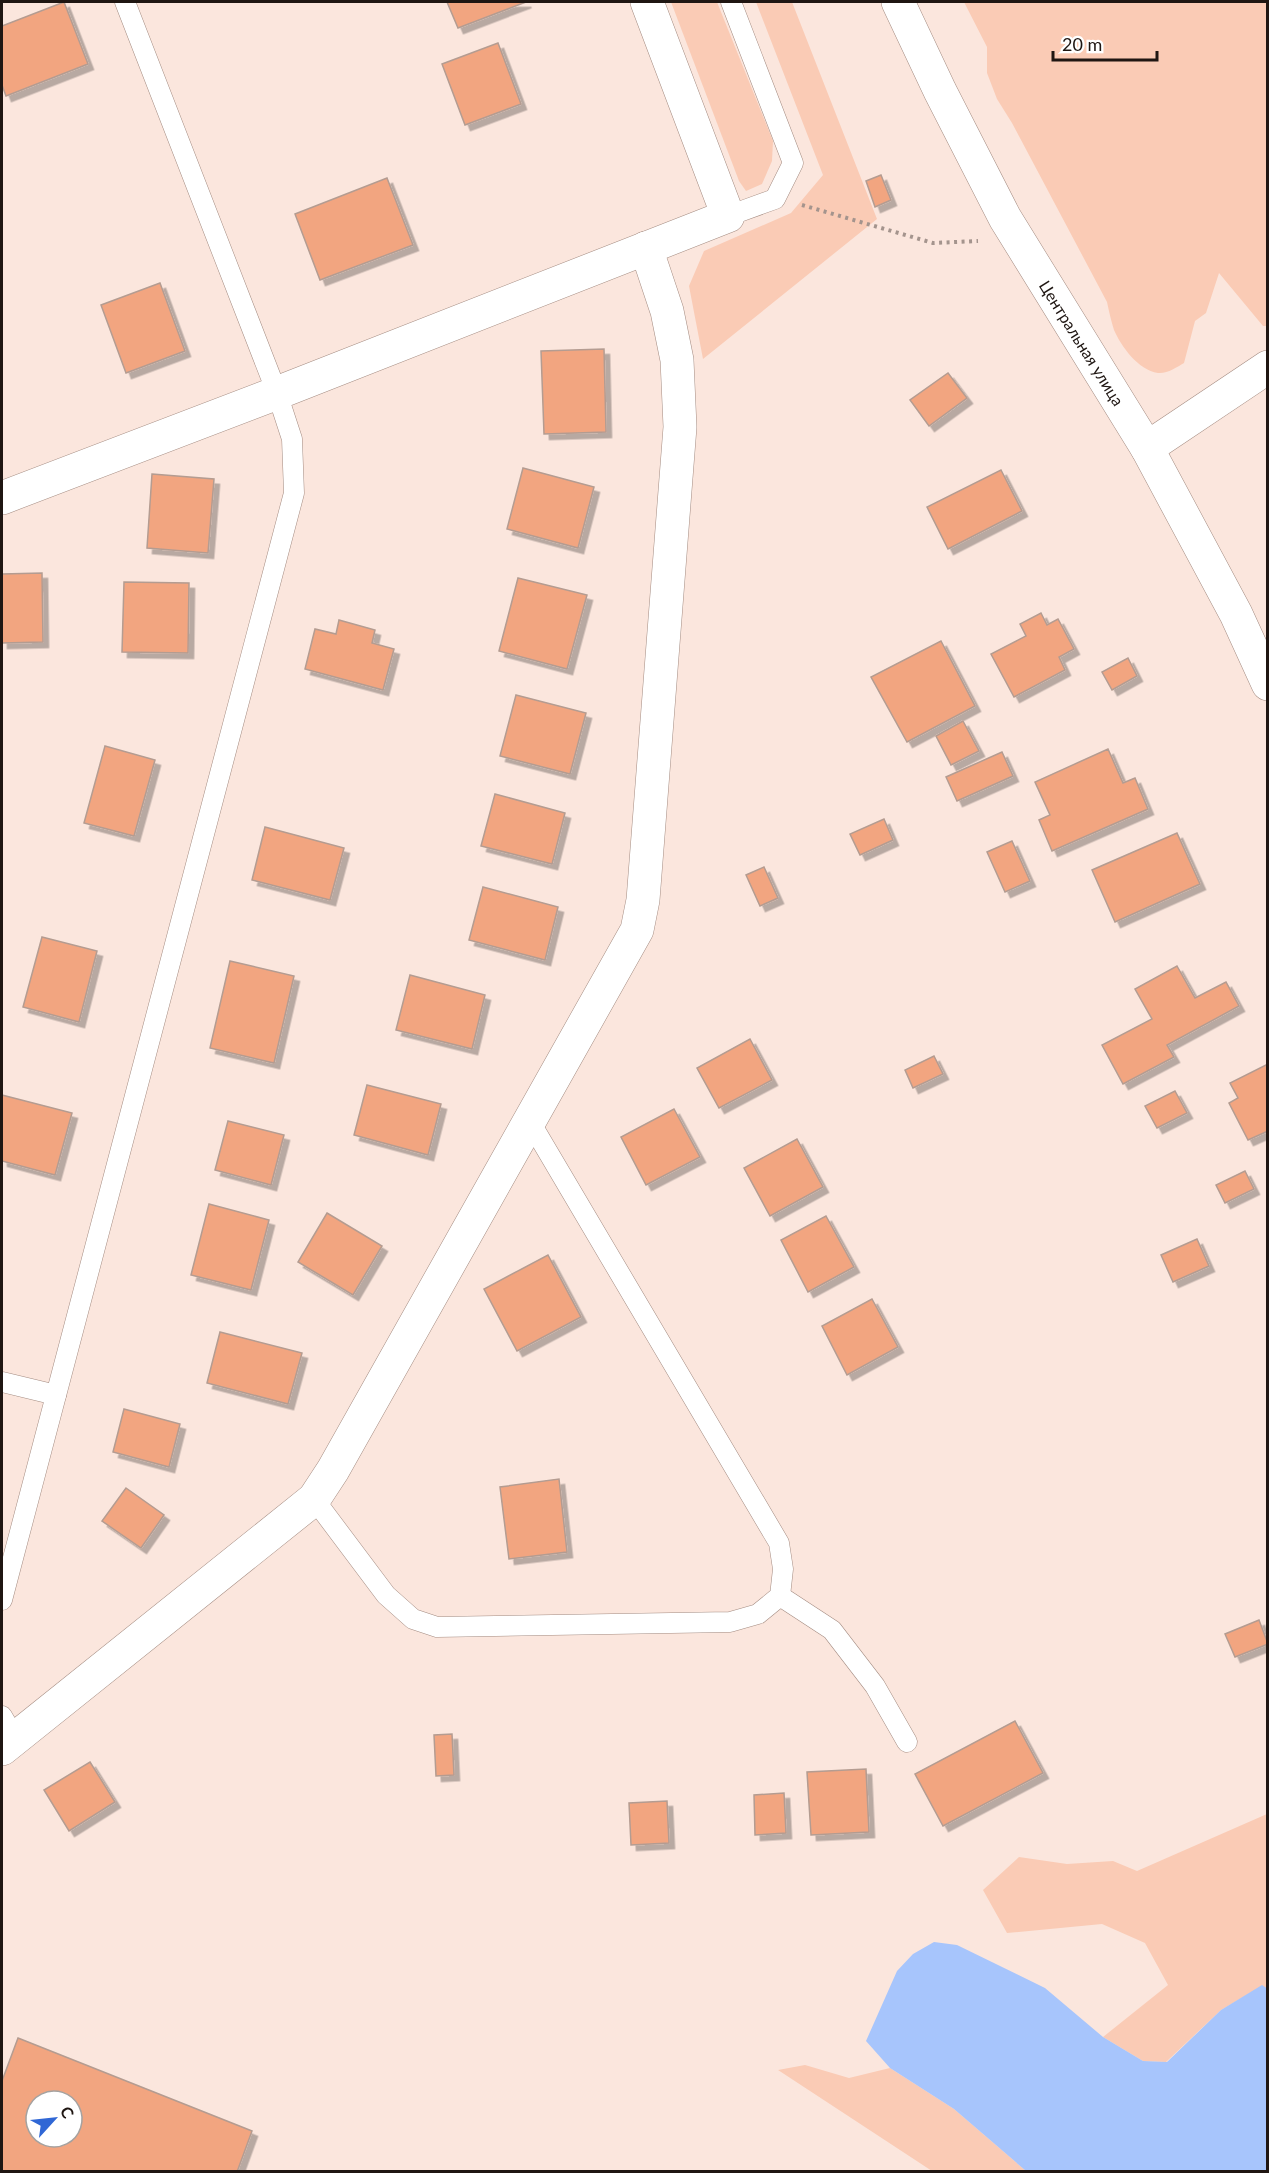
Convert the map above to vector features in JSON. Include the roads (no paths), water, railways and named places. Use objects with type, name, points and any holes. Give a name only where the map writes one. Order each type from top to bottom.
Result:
[{"type":"street","points":[[2,498],[728,216],[647,2]]},
{"type":"street","name":"Центральная улица","points":[[898,2],[940,91],[1005,218],[1147,448],[1236,614],[1268,684]]},
{"type":"street","points":[[6,1734],[314,1499],[333,1470],[637,930],[643,900],[680,427],[678,360],[668,311],[646,248]]},
{"type":"street","points":[[1147,448],[1268,367]]},
{"type":"lane","points":[[2,1600],[294,493],[292,439],[277,393],[125,2]]},
{"type":"lane","points":[[728,216],[775,199],[792,162],[732,2]]},
{"type":"lane","points":[[314,1499],[386,1595],[413,1619],[437,1627],[730,1622],[758,1614],[780,1596],[783,1569],[779,1543],[529,1120]]},
{"type":"lane","points":[[2,1382],[56,1395]]},
{"type":"lane","points":[[780,1596],[832,1630],[875,1686],[907,1742]]},
{"type":"water","points":[[934,1942],[957,1945],[1045,1988],[1103,2037],[1143,2061],[1167,2062],[1221,2010],[1262,1985],[1268,1989],[1267,2171],[1026,2171],[954,2109],[890,2068],[866,2041],[897,1971],[913,1954]]}]
